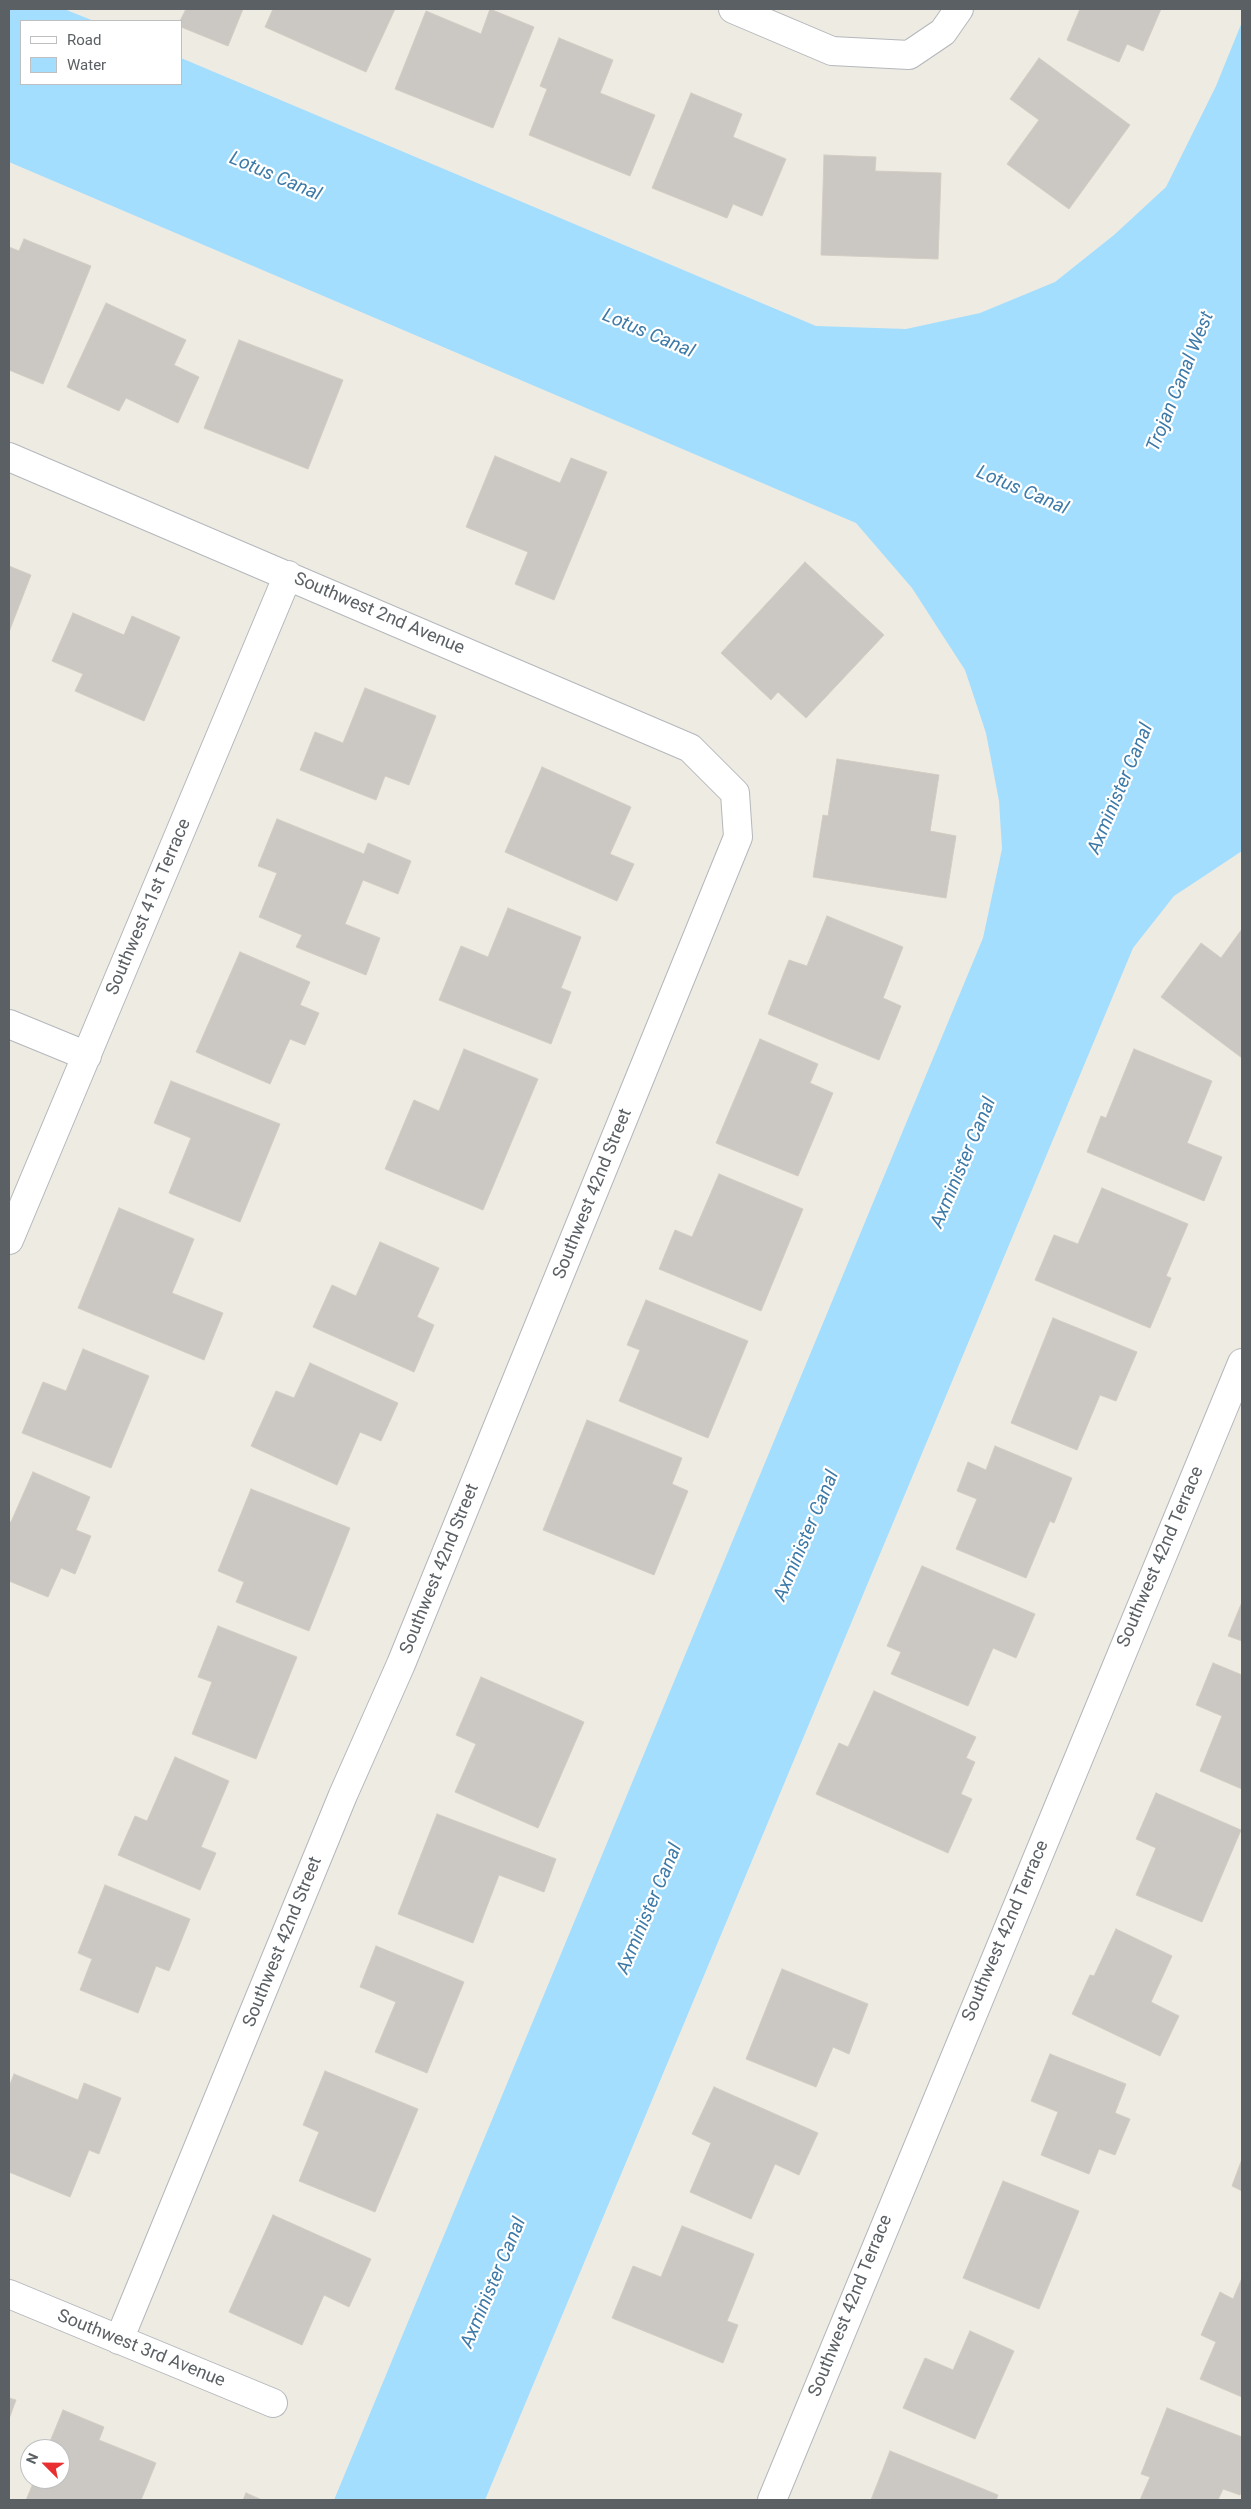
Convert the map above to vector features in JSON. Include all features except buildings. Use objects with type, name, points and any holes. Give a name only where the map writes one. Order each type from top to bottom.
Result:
[{"type":"street","points":[[733,9],[832,50],[909,55],[943,32],[959,9]]},
{"type":"street","name":"Southwest 2nd Avenue","points":[[9,456],[690,748],[735,793]]},
{"type":"street","name":"Southwest 41st Terrace","points":[[9,1240],[288,575]]},
{"type":"street","name":"Southwest 42nd Street","points":[[119,2340],[344,1794],[401,1664],[738,838],[735,793]]},
{"type":"street","points":[[9,1024],[87,1056]]},
{"type":"street","name":"Southwest 42nd Terrace","points":[[772,2500],[1242,1363]]},
{"type":"street","name":"Southwest 3rd Avenue","points":[[9,2294],[273,2403]]},
{"type":"water","points":[[9,9],[64,9],[92,20],[20,20],[20,85],[182,85],[182,58],[816,326],[906,329],[980,313],[1055,282],[1114,235],[1166,187],[1216,86],[1242,22],[1242,851],[1174,896],[1133,948],[485,2500],[334,2500],[983,938],[1002,849],[999,801],[986,733],[965,670],[912,588],[856,523],[9,162]]},
{"type":"water label","name":"Lotus Canal","points":[[275,177]]},
{"type":"water label","name":"Lotus Canal","points":[[648,334]]},
{"type":"water label","name":"Trojan Canal West","points":[[1181,382]]},
{"type":"water label","name":"Lotus Canal","points":[[1022,491]]},
{"type":"water label","name":"Axminister Canal","points":[[1121,789]]},
{"type":"water label","name":"Axminister Canal","points":[[964,1163]]},
{"type":"water label","name":"Axminister Canal","points":[[807,1536]]},
{"type":"water label","name":"Axminister Canal","points":[[650,1909]]},
{"type":"water label","name":"Axminister Canal","points":[[494,2283]]}]
